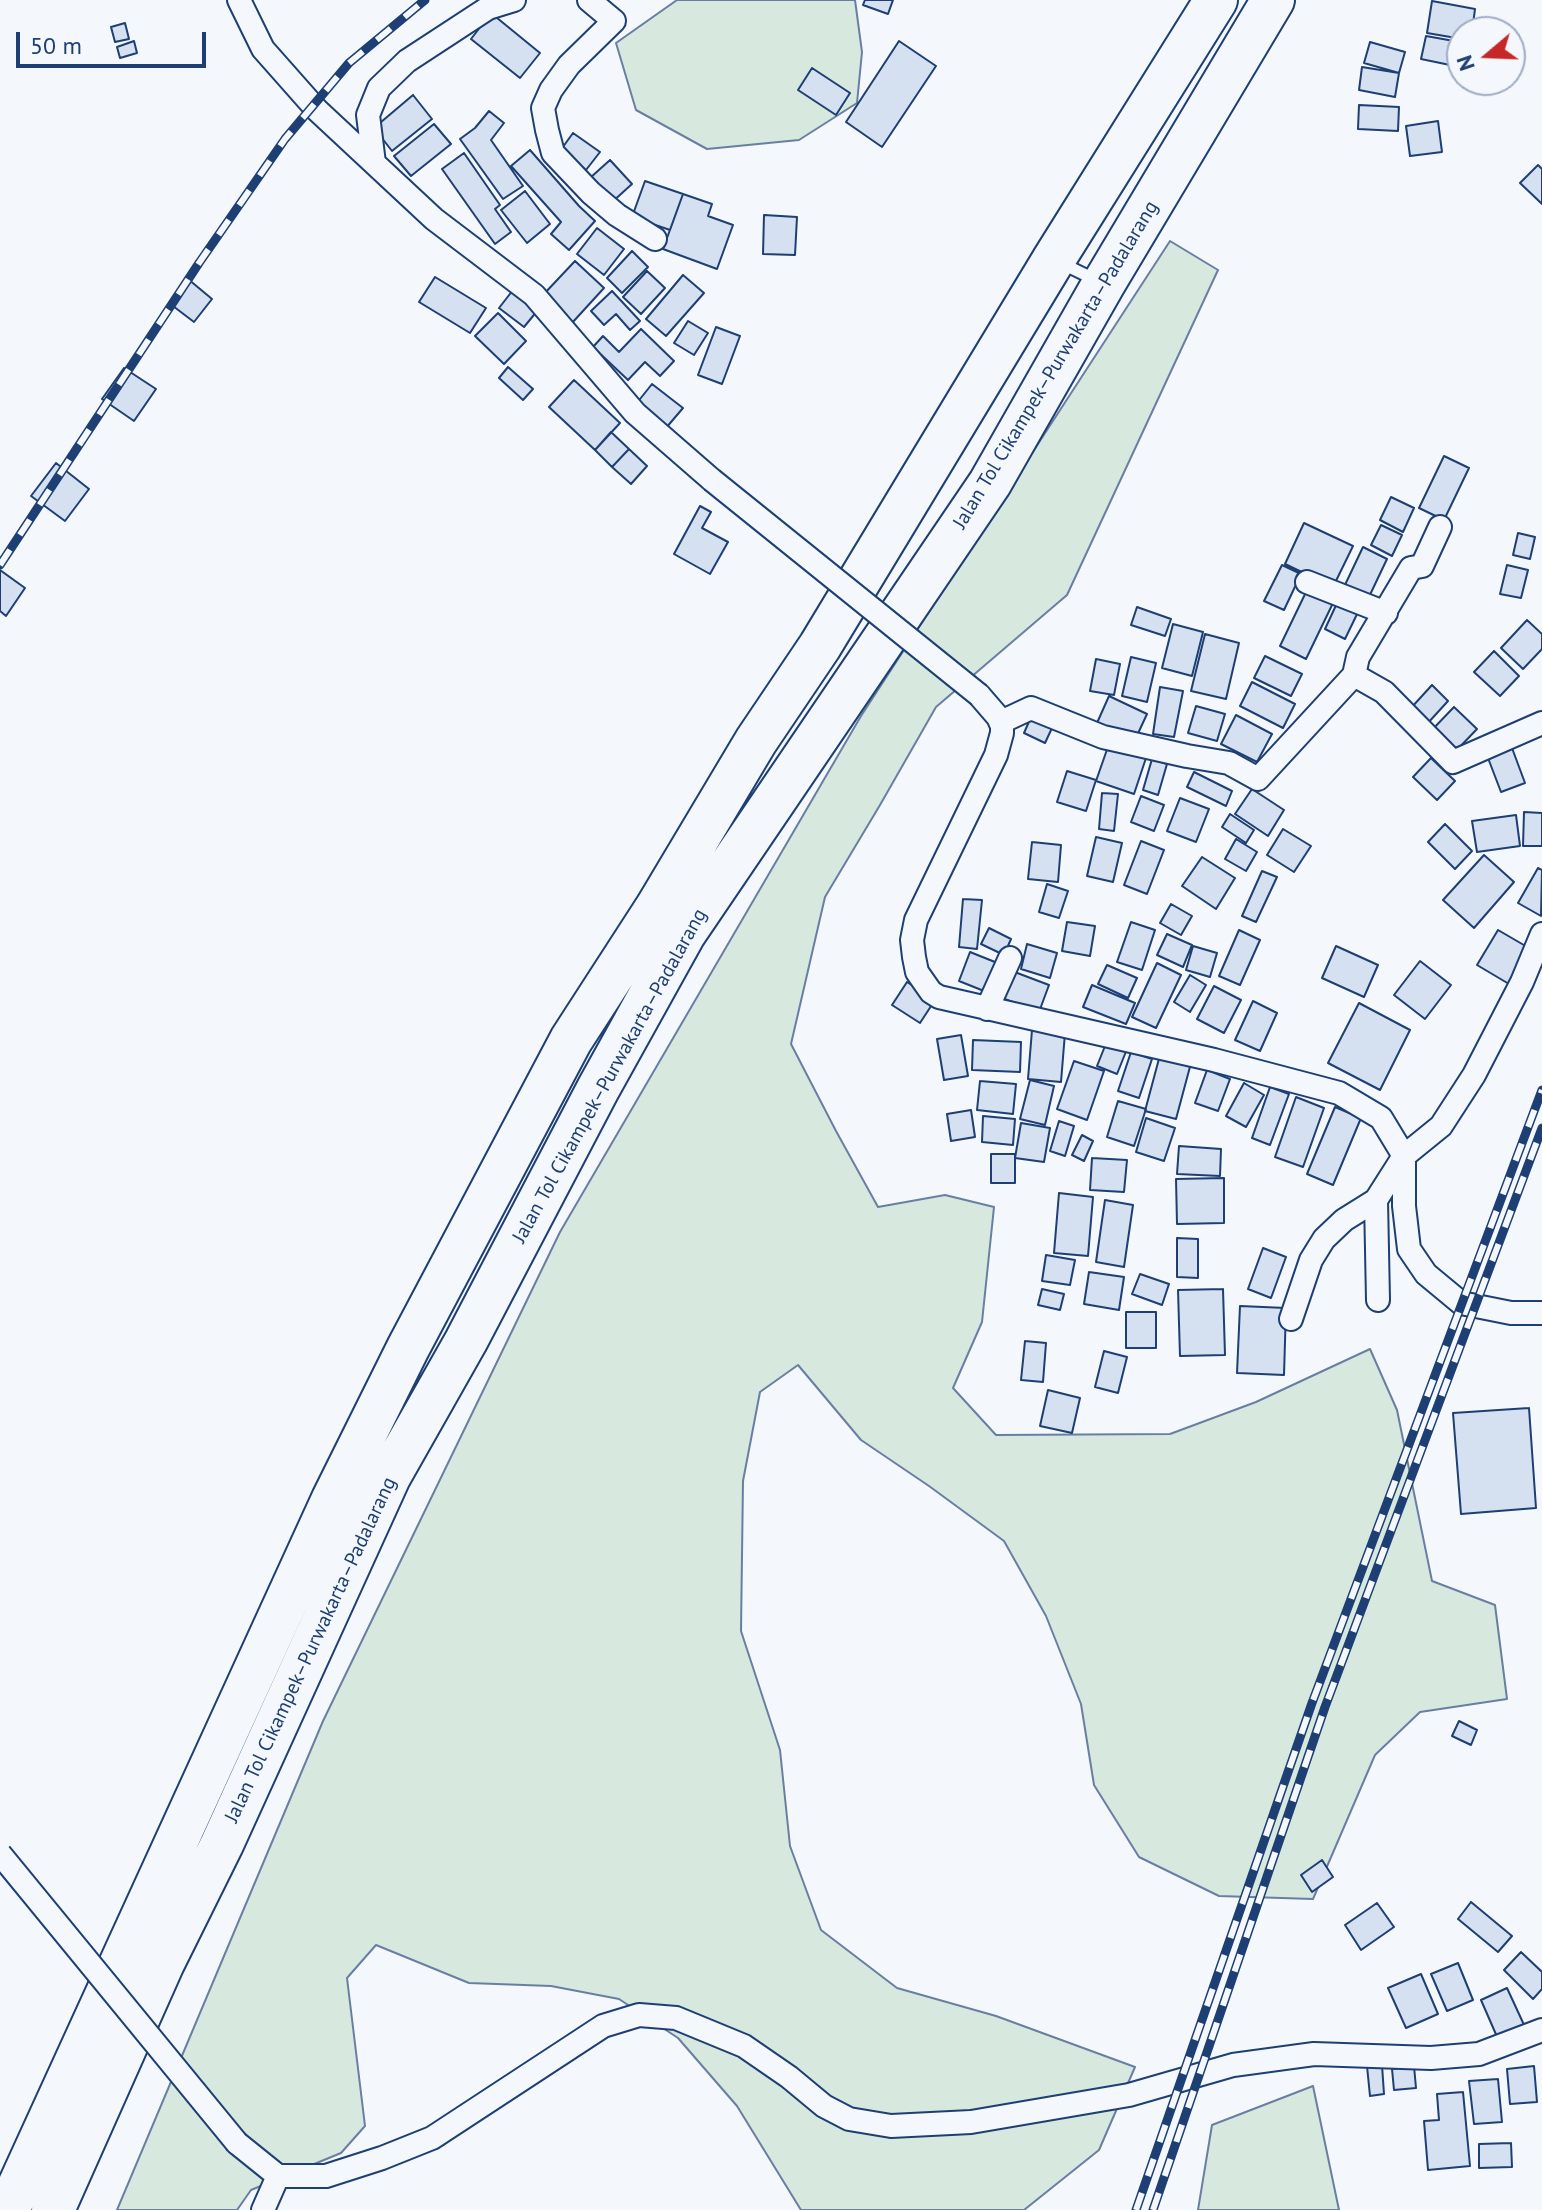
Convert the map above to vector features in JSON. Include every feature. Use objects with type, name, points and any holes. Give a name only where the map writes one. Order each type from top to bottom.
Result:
[{"type":"highway","name":"Jalan Tol Cikampek–Purwakarta–Padalarang","points":[[8,2210],[333,1499],[408,1348],[571,1040],[657,907],[756,741],[820,646],[1054,259],[1216,0]]},
{"type":"highway","name":"Jalan Tol Cikampek–Purwakarta–Padalarang","points":[[53,2210],[163,1963],[222,1844],[389,1477],[466,1341],[598,1089],[684,934],[990,483],[1104,283],[1273,0]]},
{"type":"street","points":[[239,0],[263,49],[317,110],[434,219],[534,295],[635,413],[712,480],[979,695],[1001,722],[1002,733],[996,755],[916,920],[912,940],[917,972],[931,992],[939,997],[987,1009],[1214,1060],[1339,1093],[1381,1118],[1404,1156],[1404,1206],[1409,1249],[1426,1274],[1461,1303],[1511,1313],[1542,1313]]},
{"type":"street","points":[[374,163],[368,115],[379,88],[407,61],[488,8],[514,0]]},
{"type":"street","points":[[589,0],[614,21],[569,65],[551,90],[543,108],[553,153],[617,215],[655,239]]},
{"type":"street","points":[[1001,722],[1031,708],[1103,737],[1229,763],[1258,779],[1354,675],[1358,657],[1411,568],[1422,566],[1440,527]]},
{"type":"street","points":[[1307,582],[1386,613]]},
{"type":"street","points":[[1354,675],[1384,692],[1453,762],[1542,723]]},
{"type":"street","points":[[1291,1319],[1311,1260],[1324,1239],[1344,1220],[1376,1200],[1404,1156],[1441,1126],[1474,1075],[1522,982],[1542,934]]},
{"type":"street","points":[[987,1009],[1010,958]]},
{"type":"street","points":[[1376,1200],[1378,1300]]},
{"type":"street","points":[[0,1854],[237,2143],[278,2176],[326,2176],[432,2138],[603,2026],[639,2015],[676,2018],[744,2046],[824,2106],[849,2119],[891,2126],[971,2122],[1115,2098],[1233,2065],[1314,2054],[1431,2058],[1479,2054],[1542,2030]]},
{"type":"street","points":[[263,2210],[278,2176]]},
{"type":"lane","points":[[1054,259],[1104,283]]},
{"type":"shaded area","points":[[677,0],[855,0],[862,52],[857,103],[799,140],[707,149],[636,110],[616,43]]},
{"type":"shaded area","points":[[1170,241],[1218,270],[1067,595],[936,707],[825,897],[791,1044],[878,1207],[945,1195],[994,1207],[982,1322],[953,1388],[996,1435],[1170,1434],[1256,1402],[1370,1349],[1397,1410],[1432,1581],[1495,1605],[1507,1699],[1420,1712],[1375,1755],[1313,1899],[1219,1896],[1139,1857],[1094,1785],[1081,1704],[1046,1616],[1004,1541],[861,1440],[798,1365],[760,1392],[743,1481],[741,1631],[780,1750],[790,1846],[821,1930],[897,1988],[996,2016],[1135,2067],[1099,2150],[1024,2210],[801,2210],[737,2106],[678,2038],[619,1999],[551,1986],[469,1983],[376,1945],[347,1978],[365,2126],[341,2153],[251,2190],[237,2210],[117,2210],[323,1721],[560,1232],[861,716]]},
{"type":"shaded area","points":[[1313,2086],[1339,2210],[1198,2210],[1212,2125]]},
{"type":"building","points":[[865,0],[893,0],[888,14],[863,5]]},
{"type":"building","points":[[1432,1],[1475,9],[1474,16],[1446,16],[1446,36],[1427,33]]},
{"type":"building","points":[[491,13],[540,53],[520,78],[471,39]]},
{"type":"building","points":[[125,23],[129,39],[115,42],[111,27]]},
{"type":"building","points":[[1426,36],[1446,40],[1446,64],[1421,59]]},
{"type":"building","points":[[134,41],[137,53],[120,58],[117,47]]},
{"type":"building","points":[[899,41],[936,66],[882,147],[846,122]]},
{"type":"building","points":[[1370,42],[1405,52],[1399,73],[1364,63]]},
{"type":"building","points":[[1362,67],[1399,73],[1395,97],[1359,90]]},
{"type":"building","points":[[812,68],[850,93],[836,115],[798,90]]},
{"type":"building","points":[[413,95],[432,119],[392,151],[374,128]]},
{"type":"building","points":[[1359,105],[1399,107],[1398,131],[1358,129]]},
{"type":"building","points":[[489,111],[504,123],[491,140],[523,186],[503,199],[460,139],[475,128]]},
{"type":"building","points":[[1438,121],[1442,152],[1410,156],[1406,126]]},
{"type":"building","points":[[434,124],[451,144],[411,176],[394,156]]},
{"type":"building","points":[[573,133],[600,152],[586,170],[560,151]]},
{"type":"building","points":[[530,150],[595,221],[569,250],[551,234],[561,222],[511,166]]},
{"type":"building","points":[[464,153],[500,205],[495,209],[511,232],[495,244],[442,169]]},
{"type":"building","points":[[610,160],[632,184],[611,203],[590,178]]},
{"type":"building","points":[[1538,165],[1542,169],[1542,204],[1520,183]]},
{"type":"building","points":[[645,181],[683,194],[670,230],[632,217]]},
{"type":"building","points":[[525,191],[550,224],[527,243],[501,210]]},
{"type":"building","points":[[683,194],[712,204],[708,216],[733,225],[717,269],[663,249]]},
{"type":"building","points":[[764,215],[797,217],[795,255],[763,254]]},
{"type":"building","points":[[597,228],[624,249],[604,275],[577,254]]},
{"type":"building","points":[[632,251],[648,267],[622,293],[607,278]]},
{"type":"building","points":[[575,261],[604,288],[572,323],[543,295]]},
{"type":"building","points":[[647,271],[665,288],[641,314],[623,297]]},
{"type":"building","points":[[683,275],[704,293],[666,336],[646,319]]},
{"type":"building","points":[[435,277],[486,308],[470,333],[419,302]]},
{"type":"building","points":[[188,279],[212,299],[194,322],[169,303]]},
{"type":"building","points":[[513,290],[538,310],[524,327],[499,308]]},
{"type":"building","points":[[612,291],[640,321],[630,330],[616,314],[604,325],[591,311]]},
{"type":"building","points":[[498,313],[526,341],[504,364],[475,336]]},
{"type":"building","points":[[688,321],[708,333],[694,355],[674,343]]},
{"type":"building","points":[[716,327],[740,336],[722,384],[698,375]]},
{"type":"building","points":[[641,329],[674,361],[660,376],[645,362],[628,380],[593,347],[603,336],[619,352]]},
{"type":"building","points":[[508,367],[533,389],[523,400],[499,378]]},
{"type":"building","points":[[124,368],[156,389],[134,421],[102,399]]},
{"type":"building","points":[[574,380],[620,423],[595,450],[549,407]]},
{"type":"building","points":[[652,384],[683,408],[666,428],[636,404]]},
{"type":"building","points":[[611,432],[629,449],[612,467],[595,450]]},
{"type":"building","points":[[629,449],[647,466],[631,484],[612,467]]},
{"type":"building","points":[[1444,456],[1469,468],[1444,520],[1419,508]]},
{"type":"building","points":[[56,463],[89,489],[65,521],[31,496]]},
{"type":"building","points":[[1391,497],[1414,508],[1403,532],[1380,520]]},
{"type":"building","points":[[700,506],[711,512],[702,528],[728,542],[710,574],[674,554]]},
{"type":"building","points":[[1304,523],[1353,546],[1333,587],[1285,564]]},
{"type":"building","points":[[1381,525],[1402,535],[1392,556],[1371,545]]},
{"type":"building","points":[[1518,533],[1535,537],[1530,559],[1513,555]]},
{"type":"building","points":[[1363,547],[1387,559],[1368,599],[1344,587]]},
{"type":"building","points":[[1282,565],[1301,574],[1284,610],[1264,601]]},
{"type":"building","points":[[1507,565],[1528,570],[1521,598],[1500,594]]},
{"type":"building","points":[[0,570],[25,588],[6,616],[0,611]]},
{"type":"building","points":[[1307,590],[1333,603],[1306,659],[1280,646]]},
{"type":"building","points":[[1338,601],[1359,610],[1345,639],[1325,629]]},
{"type":"building","points":[[1137,607],[1171,619],[1165,636],[1131,625]]},
{"type":"building","points":[[1527,620],[1542,634],[1542,649],[1523,669],[1501,648]]},
{"type":"building","points":[[1173,624],[1203,632],[1192,676],[1162,668]]},
{"type":"building","points":[[1205,634],[1239,643],[1226,699],[1191,691]]},
{"type":"building","points":[[1494,651],[1519,676],[1500,696],[1474,672]]},
{"type":"building","points":[[1265,656],[1302,674],[1291,696],[1254,678]]},
{"type":"building","points":[[1131,657],[1156,663],[1147,702],[1122,696]]},
{"type":"building","points":[[1096,659],[1120,664],[1114,695],[1090,691]]},
{"type":"building","points":[[1252,682],[1295,704],[1283,728],[1240,706]]},
{"type":"building","points":[[1432,685],[1448,701],[1427,724],[1411,708]]},
{"type":"building","points":[[1160,687],[1183,691],[1174,737],[1153,734]]},
{"type":"building","points":[[1109,696],[1147,714],[1135,740],[1097,723]]},
{"type":"building","points":[[1196,706],[1225,714],[1217,741],[1188,733]]},
{"type":"building","points":[[1454,707],[1477,729],[1453,754],[1430,732]]},
{"type":"building","points":[[1236,715],[1272,734],[1257,762],[1221,744]]},
{"type":"building","points":[[1031,717],[1052,728],[1045,743],[1024,733]]},
{"type":"building","points":[[1110,741],[1147,755],[1134,794],[1096,781]]},
{"type":"building","points":[[1512,748],[1525,783],[1501,792],[1488,758]]},
{"type":"building","points":[[1431,758],[1455,781],[1437,800],[1413,777]]},
{"type":"building","points":[[1152,759],[1167,764],[1158,795],[1143,790]]},
{"type":"building","points":[[1067,771],[1096,780],[1086,811],[1057,802]]},
{"type":"building","points":[[1194,772],[1232,791],[1226,806],[1187,787]]},
{"type":"building","points":[[1252,789],[1284,810],[1268,836],[1235,814]]},
{"type":"building","points":[[1102,793],[1118,794],[1114,831],[1099,829]]},
{"type":"building","points":[[1141,796],[1164,805],[1154,831],[1131,822]]},
{"type":"building","points":[[1180,798],[1209,809],[1196,842],[1167,831]]},
{"type":"building","points":[[1524,812],[1542,813],[1542,846],[1523,846]]},
{"type":"building","points":[[1230,814],[1254,830],[1246,843],[1222,827]]},
{"type":"building","points":[[1516,815],[1520,846],[1477,852],[1472,821]]},
{"type":"building","points":[[1445,824],[1472,851],[1455,869],[1428,842]]},
{"type":"building","points":[[1283,829],[1311,846],[1294,872],[1267,855]]},
{"type":"building","points":[[1096,837],[1122,843],[1113,882],[1087,876]]},
{"type":"building","points":[[1236,839],[1257,852],[1246,871],[1225,859]]},
{"type":"building","points":[[1141,841],[1164,850],[1147,894],[1124,885]]},
{"type":"building","points":[[1032,842],[1061,845],[1058,882],[1028,879]]},
{"type":"building","points":[[1484,855],[1514,882],[1474,928],[1443,900]]},
{"type":"building","points":[[1202,857],[1235,878],[1216,909],[1182,886]]},
{"type":"building","points":[[1538,868],[1542,870],[1541,916],[1518,903]]},
{"type":"building","points":[[1262,871],[1277,877],[1256,922],[1242,916]]},
{"type":"building","points":[[1047,884],[1068,891],[1059,918],[1039,912]]},
{"type":"building","points":[[963,899],[982,900],[977,949],[959,947]]},
{"type":"building","points":[[1171,904],[1192,916],[1181,935],[1160,923]]},
{"type":"building","points":[[1067,922],[1095,926],[1090,956],[1062,951]]},
{"type":"building","points":[[1131,922],[1155,930],[1142,970],[1117,962]]},
{"type":"building","points":[[989,928],[1011,939],[1004,955],[981,944]]},
{"type":"building","points":[[1239,930],[1260,940],[1240,985],[1219,976]]},
{"type":"building","points":[[1498,930],[1529,948],[1509,984],[1477,965]]},
{"type":"building","points":[[1167,934],[1192,945],[1183,967],[1157,955]]},
{"type":"building","points":[[1027,944],[1057,953],[1050,978],[1021,969]]},
{"type":"building","points":[[1193,946],[1217,953],[1210,977],[1186,970]]},
{"type":"building","points":[[1336,946],[1378,965],[1364,997],[1322,978]]},
{"type":"building","points":[[970,952],[1000,964],[989,993],[959,981]]},
{"type":"building","points":[[1420,961],[1451,985],[1425,1019],[1394,995]]},
{"type":"building","points":[[1157,963],[1181,975],[1156,1028],[1132,1017]]},
{"type":"building","points":[[1107,965],[1137,978],[1128,998],[1098,984]]},
{"type":"building","points":[[1012,971],[1049,985],[1039,1012],[1002,998]]},
{"type":"building","points":[[1190,975],[1206,985],[1190,1012],[1174,1002]]},
{"type":"building","points":[[907,982],[935,1000],[920,1023],[892,1005]]},
{"type":"building","points":[[1092,985],[1135,1003],[1126,1024],[1083,1007]]},
{"type":"building","points":[[1214,986],[1241,1000],[1224,1033],[1197,1019]]},
{"type":"building","points":[[1253,1001],[1277,1013],[1260,1051],[1235,1040]]},
{"type":"building","points":[[1359,1003],[1410,1030],[1380,1090],[1328,1063]]},
{"type":"building","points":[[1032,1030],[1065,1033],[1061,1082],[1028,1079]]},
{"type":"building","points":[[961,1035],[968,1076],[944,1080],[937,1039]]},
{"type":"building","points":[[973,1040],[1021,1042],[1020,1072],[972,1070]]},
{"type":"building","points":[[1107,1041],[1127,1049],[1117,1074],[1097,1066]]},
{"type":"building","points":[[1131,1052],[1152,1059],[1139,1098],[1118,1091]]},
{"type":"building","points":[[1160,1055],[1191,1063],[1176,1119],[1145,1111]]},
{"type":"building","points":[[1074,1061],[1104,1071],[1087,1120],[1057,1109]]},
{"type":"building","points":[[1207,1070],[1230,1079],[1218,1111],[1195,1103]]},
{"type":"building","points":[[1030,1080],[1054,1086],[1045,1125],[1020,1119]]},
{"type":"building","points":[[980,1081],[1016,1084],[1013,1114],[977,1110]]},
{"type":"building","points":[[1244,1083],[1264,1095],[1246,1127],[1226,1116]]},
{"type":"building","points":[[1270,1087],[1289,1094],[1270,1145],[1252,1138]]},
{"type":"building","points":[[1296,1097],[1324,1108],[1303,1167],[1275,1157]]},
{"type":"building","points":[[1118,1101],[1146,1109],[1134,1146],[1107,1137]]},
{"type":"building","points":[[1335,1107],[1361,1118],[1333,1185],[1307,1174]]},
{"type":"building","points":[[971,1110],[975,1137],[951,1141],[947,1114]]},
{"type":"building","points":[[983,1116],[1015,1119],[1013,1145],[982,1142]]},
{"type":"building","points":[[1146,1118],[1175,1128],[1164,1161],[1136,1152]]},
{"type":"building","points":[[1059,1121],[1074,1126],[1065,1156],[1050,1151]]},
{"type":"building","points":[[1021,1123],[1050,1128],[1044,1162],[1015,1158]]},
{"type":"building","points":[[1082,1135],[1093,1141],[1084,1161],[1072,1155]]},
{"type":"building","points":[[1179,1146],[1221,1149],[1220,1176],[1177,1174]]},
{"type":"building","points":[[991,1154],[1015,1154],[1015,1183],[991,1183]]},
{"type":"building","points":[[1092,1158],[1127,1160],[1124,1192],[1090,1190]]},
{"type":"building","points":[[1224,1178],[1224,1223],[1177,1224],[1176,1179]]},
{"type":"building","points":[[1059,1193],[1093,1197],[1088,1256],[1054,1253]]},
{"type":"building","points":[[1105,1200],[1133,1205],[1124,1267],[1096,1262]]},
{"type":"building","points":[[1177,1238],[1198,1239],[1198,1278],[1177,1277]]},
{"type":"building","points":[[1263,1248],[1286,1257],[1271,1298],[1248,1289]]},
{"type":"building","points":[[1046,1255],[1075,1260],[1070,1285],[1042,1281]]},
{"type":"building","points":[[1089,1272],[1124,1277],[1119,1310],[1084,1304]]},
{"type":"building","points":[[1140,1274],[1169,1284],[1162,1305],[1132,1294]]},
{"type":"building","points":[[1042,1289],[1064,1294],[1060,1310],[1038,1305]]},
{"type":"building","points":[[1223,1289],[1225,1355],[1180,1356],[1178,1290]]},
{"type":"building","points":[[1240,1306],[1286,1308],[1284,1375],[1237,1373]]},
{"type":"building","points":[[1126,1312],[1156,1312],[1156,1348],[1126,1348]]},
{"type":"building","points":[[1025,1341],[1046,1343],[1043,1382],[1021,1380]]},
{"type":"building","points":[[1104,1351],[1127,1357],[1118,1393],[1095,1387]]},
{"type":"building","points":[[1048,1390],[1080,1398],[1072,1433],[1040,1426]]},
{"type":"building","points":[[1529,1408],[1536,1508],[1461,1514],[1453,1413]]},
{"type":"building","points":[[1459,1721],[1477,1730],[1471,1745],[1452,1736]]},
{"type":"building","points":[[1322,1860],[1333,1877],[1312,1892],[1301,1875]]},
{"type":"building","points":[[1471,1902],[1512,1936],[1498,1952],[1458,1919]]},
{"type":"building","points":[[1377,1903],[1394,1927],[1361,1950],[1345,1925]]},
{"type":"building","points":[[1521,1952],[1542,1972],[1542,1989],[1533,1999],[1504,1970]]},
{"type":"building","points":[[1458,1963],[1473,2000],[1447,2011],[1431,1974]]},
{"type":"building","points":[[1421,1974],[1438,2014],[1406,2028],[1388,1988]]},
{"type":"building","points":[[1507,1988],[1525,2027],[1498,2039],[1481,2000]]},
{"type":"building","points":[[1382,2065],[1384,2094],[1370,2096],[1367,2066]]},
{"type":"building","points":[[1414,2066],[1416,2088],[1394,2090],[1392,2069]]},
{"type":"building","points":[[1534,2066],[1537,2102],[1510,2104],[1507,2069]]},
{"type":"building","points":[[1498,2079],[1502,2122],[1474,2124],[1469,2081]]},
{"type":"building","points":[[1463,2092],[1470,2166],[1428,2170],[1424,2121],[1439,2120],[1437,2094]]},
{"type":"building","points":[[1511,2143],[1512,2167],[1479,2168],[1479,2144]]},
{"type":"railway","points":[[0,565],[199,263],[285,139],[349,63],[425,0]]},
{"type":"railway","points":[[1136,2210],[1312,1703],[1542,1090]]},
{"type":"railway","points":[[1153,2210],[1325,1707],[1542,1128]]}]
